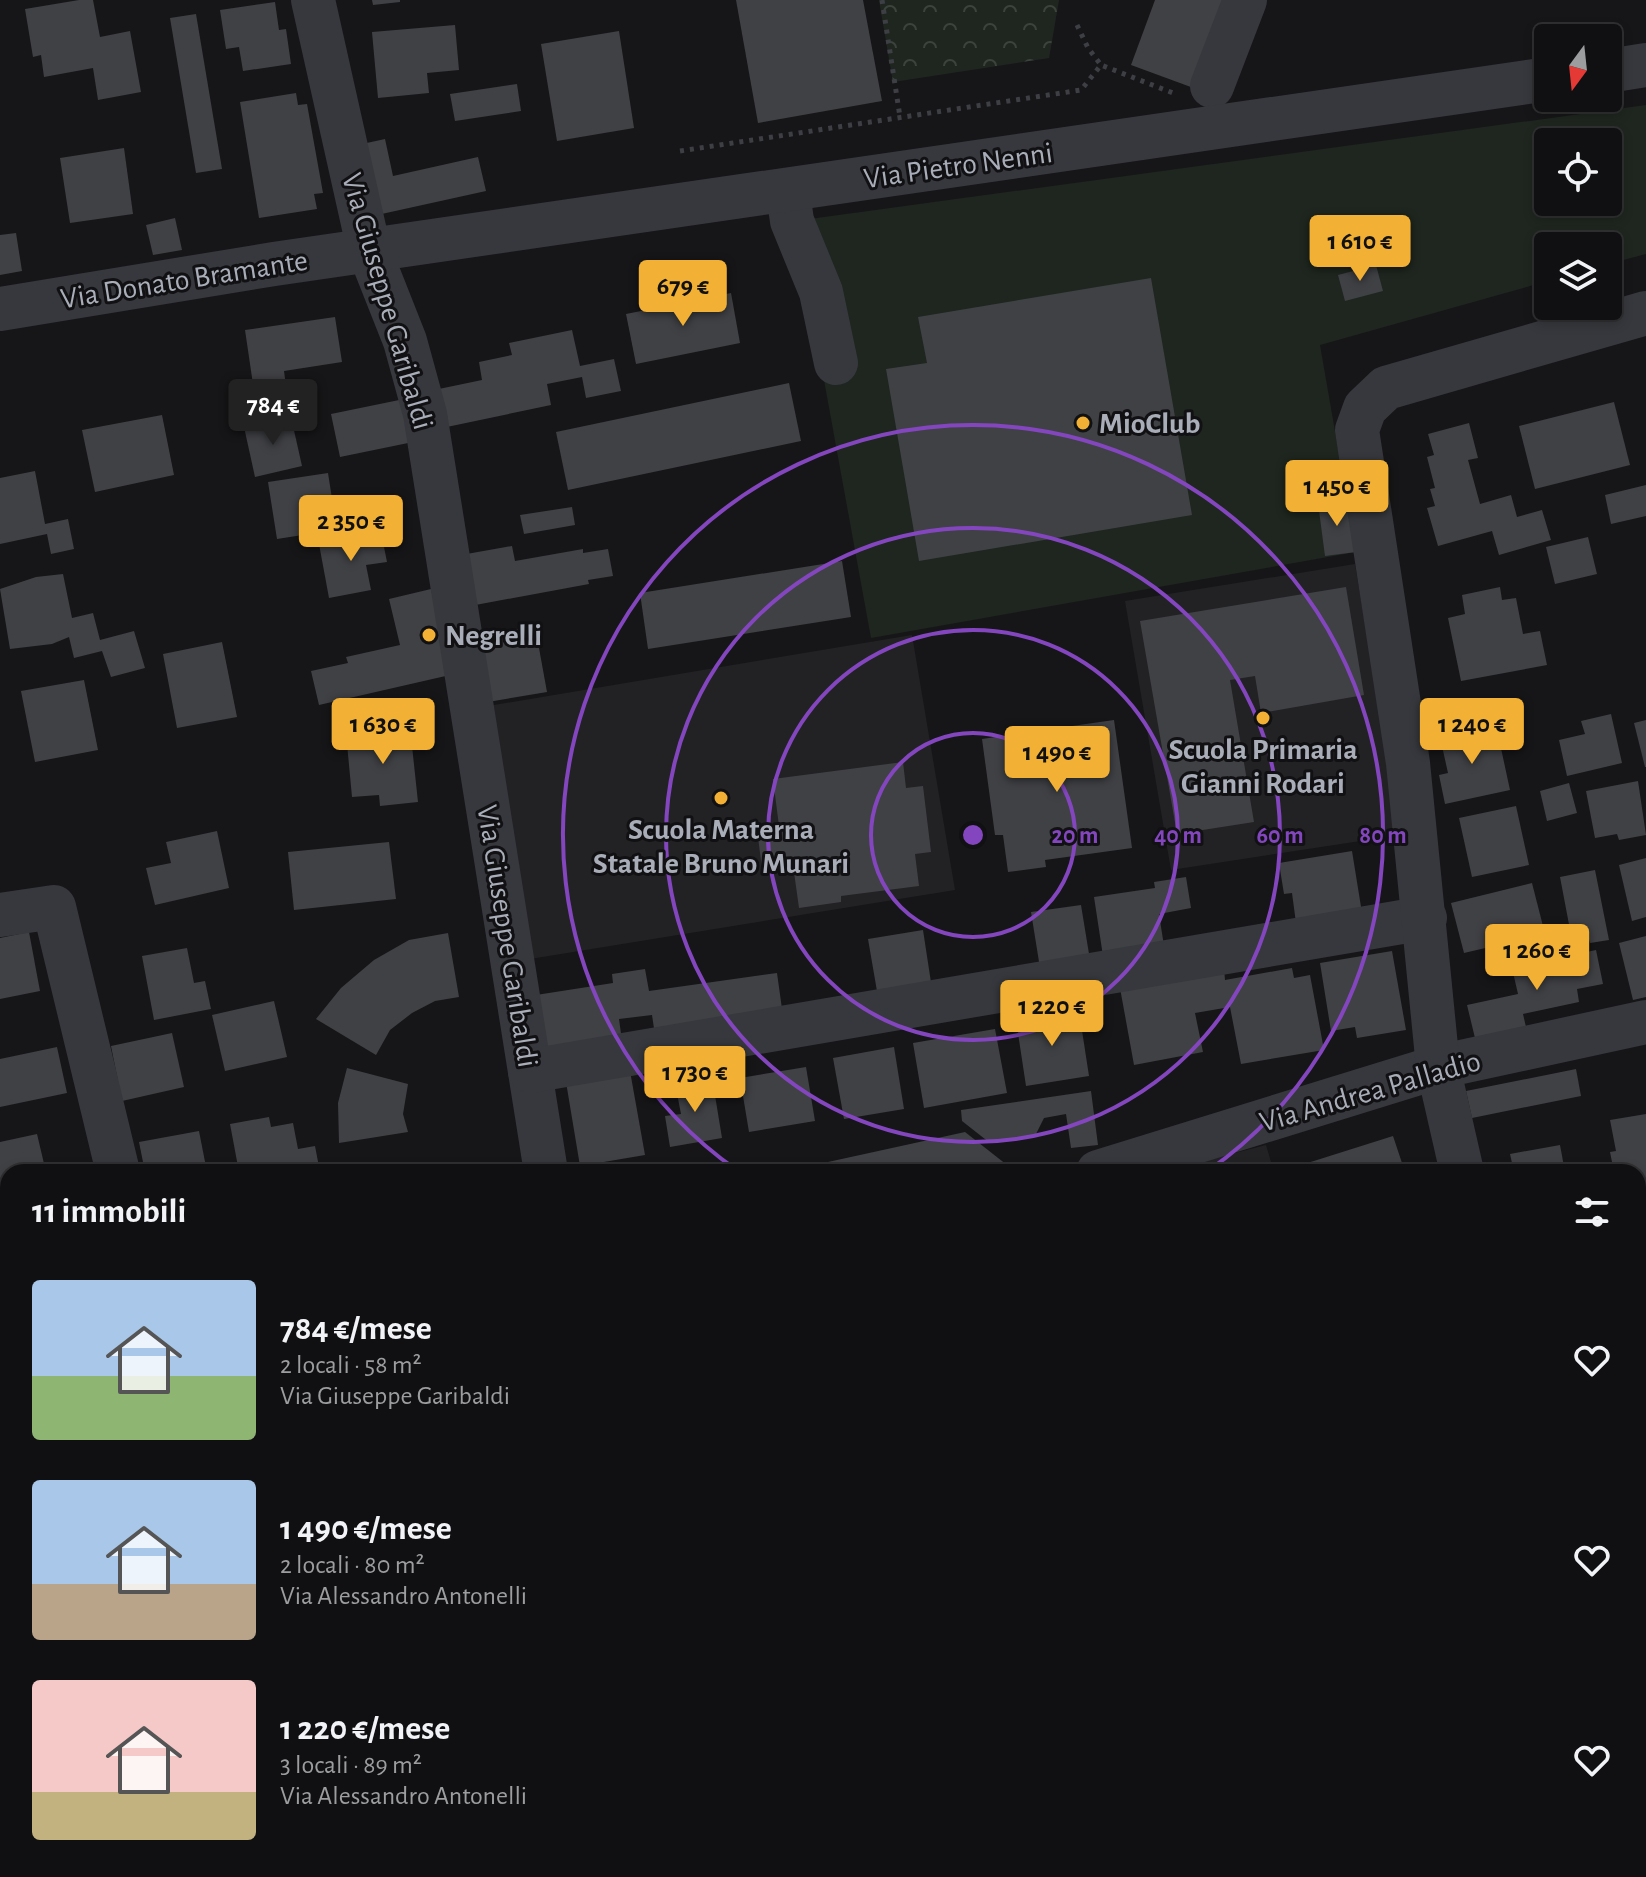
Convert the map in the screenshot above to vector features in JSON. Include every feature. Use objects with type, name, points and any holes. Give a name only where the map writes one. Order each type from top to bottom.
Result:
[{"type":"street","name":"Via Giuseppe Garibaldi","points":[[313,0],[369,250],[405,341],[425,414],[545,1164]]},
{"type":"street","points":[[1212,86],[1245,0]]},
{"type":"street","points":[[1622,69],[1646,65]]},
{"type":"street","name":"Via Pietro Nenni","points":[[369,250],[788,192],[1534,81]]},
{"type":"street","points":[[788,192],[792,221],[821,292],[836,363]]},
{"type":"street","name":"Via Donato Bramante","points":[[0,309],[369,250]]},
{"type":"street","points":[[1460,1164],[1438,1067],[1408,763],[1357,430],[1365,408],[1386,388],[1646,313]]},
{"type":"street","points":[[0,915],[54,907],[116,1164]]},
{"type":"street","points":[[530,1071],[1425,918]]},
{"type":"street","name":"Via Andrea Palladio","points":[[1124,1164],[1438,1067],[1646,1022]]},
{"type":"path","points":[[882,0],[900,117]]},
{"type":"path","points":[[1077,25],[1088,48],[1101,65],[1183,97],[1191,131]]},
{"type":"path","points":[[680,151],[1081,90],[1101,65]]},
{"type":"shaded area","name":"Scuola Primaria Gianni Rodari","points":[[1355,564],[1400,835],[1171,870],[1125,601]]},
{"type":"shaded area","name":"Scuola Materna Statale Bruno Munari","points":[[912,635],[955,890],[530,959],[488,706]]},
{"type":"shaded area","points":[[1266,1145],[1272,1164],[1192,1164]]},
{"type":"green space","points":[[879,0],[1059,0],[1049,58],[893,82]]},
{"type":"green space","name":"MioClub","points":[[1646,105],[1646,254],[1622,260],[1622,232],[1534,232],[1534,285],[1320,345],[1356,552],[871,638],[795,221],[1595,112],[1622,112],[1622,108]]},
{"type":"building","points":[[93,0],[100,37],[130,31],[141,92],[98,100],[93,68],[44,77],[41,55],[33,57],[25,9]]},
{"type":"building","points":[[372,0],[400,0],[400,2],[373,5]]},
{"type":"building","points":[[736,0],[863,0],[882,101],[758,123]]},
{"type":"building","points":[[1155,0],[1230,0],[1199,90],[1131,65]]},
{"type":"building","points":[[275,2],[279,30],[286,29],[291,64],[243,71],[239,47],[226,49],[220,10]]},
{"type":"building","points":[[196,14],[222,169],[196,173],[170,18]]},
{"type":"building","points":[[455,25],[459,70],[427,73],[429,93],[378,98],[372,32]]},
{"type":"building","points":[[619,31],[634,128],[557,141],[541,44]]},
{"type":"building","points":[[517,84],[521,111],[455,121],[450,94]]},
{"type":"building","points":[[296,93],[298,105],[307,104],[323,193],[314,194],[317,209],[259,218],[240,102]]},
{"type":"building","points":[[385,139],[393,176],[478,157],[486,191],[368,217],[353,146]]},
{"type":"building","points":[[124,148],[133,214],[70,223],[60,158]]},
{"type":"building","points":[[175,218],[182,250],[153,255],[146,225]]},
{"type":"building","points":[[16,233],[22,271],[0,275],[0,235]]},
{"type":"building","points":[[1376,265],[1383,291],[1345,301],[1338,275]]},
{"type":"building","points":[[1151,278],[1192,515],[919,561],[886,369],[927,363],[918,317]]},
{"type":"building","points":[[731,293],[740,343],[636,364],[626,314]]},
{"type":"building","points":[[335,317],[342,362],[284,371],[286,386],[254,391],[245,330]]},
{"type":"building","points":[[572,330],[580,366],[614,359],[621,391],[586,398],[582,377],[547,384],[551,405],[442,428],[434,390],[482,380],[479,362],[512,355],[509,343]]},
{"type":"building","points":[[789,383],[801,441],[568,490],[556,432]]},
{"type":"building","points":[[404,399],[413,442],[340,457],[331,414]]},
{"type":"building","points":[[1614,402],[1630,465],[1535,489],[1519,426]]},
{"type":"building","points":[[162,415],[174,475],[95,492],[82,430]]},
{"type":"building","points":[[291,417],[302,466],[255,477],[244,427]]},
{"type":"building","points":[[1469,423],[1478,458],[1468,460],[1480,504],[1511,495],[1517,517],[1542,510],[1551,540],[1499,555],[1492,531],[1438,546],[1427,508],[1435,506],[1430,489],[1435,488],[1427,457],[1434,455],[1428,434]]},
{"type":"building","points":[[35,471],[45,524],[68,519],[74,549],[51,554],[47,534],[0,544],[0,478]]},
{"type":"building","points":[[328,473],[333,505],[318,507],[322,532],[277,539],[268,482]]},
{"type":"building","points":[[1646,485],[1646,516],[1611,524],[1605,495]]},
{"type":"building","points":[[1349,500],[1356,552],[1325,556],[1318,503]]},
{"type":"building","points":[[572,507],[575,525],[524,534],[520,515]]},
{"type":"building","points":[[381,532],[387,562],[366,565],[371,590],[329,598],[319,544]]},
{"type":"building","points":[[1588,537],[1597,574],[1555,584],[1546,547]]},
{"type":"building","points":[[512,546],[515,561],[583,549],[583,553],[608,549],[613,576],[588,580],[589,584],[470,606],[461,555]]},
{"type":"building","points":[[842,561],[851,617],[648,649],[640,593]]},
{"type":"building","points":[[63,574],[72,618],[93,613],[100,640],[134,631],[145,668],[111,677],[102,651],[74,658],[69,637],[52,644],[10,649],[0,589],[36,577]]},
{"type":"building","points":[[1346,587],[1364,695],[1261,713],[1255,676],[1230,680],[1254,822],[1177,834],[1140,621]]},
{"type":"building","points":[[1500,587],[1502,600],[1516,598],[1523,634],[1540,631],[1547,665],[1461,681],[1448,618],[1465,614],[1462,595]]},
{"type":"building","points":[[431,589],[450,675],[319,705],[311,671],[348,663],[346,657],[400,645],[389,599]]},
{"type":"building","points":[[535,626],[547,692],[488,702],[476,636]]},
{"type":"building","points":[[222,642],[237,717],[177,728],[163,654]]},
{"type":"building","points":[[84,680],[98,750],[35,762],[21,691]]},
{"type":"building","points":[[1611,714],[1622,763],[1567,776],[1559,740],[1585,734],[1581,721]]},
{"type":"building","points":[[1114,720],[1132,848],[1045,860],[1046,867],[1008,872],[1003,835],[995,835],[982,739]]},
{"type":"building","points":[[1646,720],[1646,767],[1645,767],[1634,723]]},
{"type":"building","points":[[410,727],[418,802],[380,806],[379,795],[352,797],[346,733]]},
{"type":"building","points":[[1486,727],[1488,741],[1499,739],[1510,790],[1445,804],[1439,775],[1448,773],[1440,737]]},
{"type":"building","points":[[903,762],[906,788],[923,786],[931,852],[915,854],[919,886],[841,896],[841,902],[799,908],[793,865],[762,869],[757,829],[779,826],[773,779]]},
{"type":"building","points":[[1638,781],[1646,835],[1619,840],[1617,834],[1595,838],[1586,791]]},
{"type":"building","points":[[1569,783],[1577,813],[1547,821],[1540,791]]},
{"type":"building","points":[[1516,806],[1529,865],[1472,877],[1459,818]]},
{"type":"building","points":[[217,831],[229,888],[155,905],[146,868],[171,863],[166,842]]},
{"type":"building","points":[[389,842],[396,899],[294,910],[288,852]]},
{"type":"building","points":[[1352,851],[1362,913],[1296,923],[1292,893],[1284,894],[1279,863]]},
{"type":"building","points":[[1646,858],[1646,917],[1632,921],[1619,865]]},
{"type":"building","points":[[1595,870],[1609,940],[1590,943],[1587,932],[1571,935],[1560,877]]},
{"type":"building","points":[[1186,877],[1191,908],[1159,914],[1164,946],[1103,956],[1094,897],[1155,888],[1154,882]]},
{"type":"building","points":[[1532,883],[1545,934],[1464,953],[1451,903]]},
{"type":"building","points":[[1081,905],[1090,960],[1040,968],[1031,912]]},
{"type":"building","points":[[923,930],[932,989],[878,997],[868,939]]},
{"type":"building","points":[[29,932],[40,991],[0,999],[0,938]]},
{"type":"building","points":[[448,933],[459,997],[435,1001],[412,1013],[390,1030],[376,1055],[316,1019],[341,988],[374,960],[409,940]]},
{"type":"building","points":[[1646,936],[1646,997],[1633,1000],[1619,943]]},
{"type":"building","points":[[187,948],[194,983],[205,981],[211,1009],[154,1020],[142,956]]},
{"type":"building","points":[[1596,950],[1603,984],[1577,989],[1579,1002],[1523,1014],[1526,1027],[1475,1038],[1467,1005],[1518,994],[1512,968]]},
{"type":"building","points":[[1392,951],[1406,1030],[1357,1038],[1355,1027],[1331,1031],[1320,963]]},
{"type":"building","points":[[1292,968],[1294,978],[1310,975],[1324,1050],[1241,1064],[1230,1007],[1195,1013],[1203,1052],[1134,1065],[1120,988],[1224,969],[1225,980]]},
{"type":"building","points":[[645,969],[649,991],[777,973],[783,1016],[655,1035],[652,1015],[619,1019],[622,1041],[545,1053],[536,995],[613,983],[612,974]]},
{"type":"building","points":[[274,1001],[287,1057],[225,1071],[212,1015]]},
{"type":"building","points":[[1079,1011],[1089,1076],[1026,1086],[1016,1020]]},
{"type":"building","points":[[995,1029],[1007,1093],[924,1108],[913,1043]]},
{"type":"building","points":[[172,1033],[184,1087],[122,1101],[111,1046]]},
{"type":"building","points":[[57,1047],[67,1093],[0,1107],[0,1059]]},
{"type":"building","points":[[894,1047],[904,1109],[844,1119],[833,1058]]},
{"type":"building","points":[[806,1067],[815,1121],[749,1132],[740,1078]]},
{"type":"building","points":[[347,1068],[408,1084],[403,1114],[408,1132],[339,1143],[338,1103]]},
{"type":"building","points":[[1576,1069],[1581,1096],[1472,1118],[1466,1091]]},
{"type":"building","points":[[630,1071],[645,1155],[580,1164],[566,1082]]},
{"type":"building","points":[[712,1077],[722,1138],[670,1147],[665,1116],[681,1114],[675,1083]]},
{"type":"building","points":[[1091,1091],[1098,1145],[1071,1148],[1066,1114],[1044,1118],[1035,1136],[990,1143],[962,1121],[961,1110]]},
{"type":"building","points":[[1646,1114],[1646,1164],[1612,1164],[1610,1152],[1616,1151],[1610,1120]]},
{"type":"building","points":[[269,1117],[271,1127],[293,1123],[298,1149],[315,1146],[318,1164],[238,1164],[230,1124]]},
{"type":"building","points":[[199,1131],[205,1164],[143,1164],[139,1142]]},
{"type":"building","points":[[965,1132],[1006,1164],[828,1164]]},
{"type":"building","points":[[37,1134],[44,1164],[0,1164],[0,1142]]},
{"type":"building","points":[[1393,1136],[1402,1164],[1304,1164]]},
{"type":"building","points":[[1560,1145],[1564,1164],[1512,1164],[1510,1154]]},
{"type":"place","name":"MioClub","points":[[1083,423]]},
{"type":"place","name":"Negrelli","points":[[429,635]]},
{"type":"place","name":"Scuola Primaria Gianni Rodari","points":[[1263,718]]},
{"type":"place","name":"Scuola Materna Statale Bruno Munari","points":[[721,798]]}]
